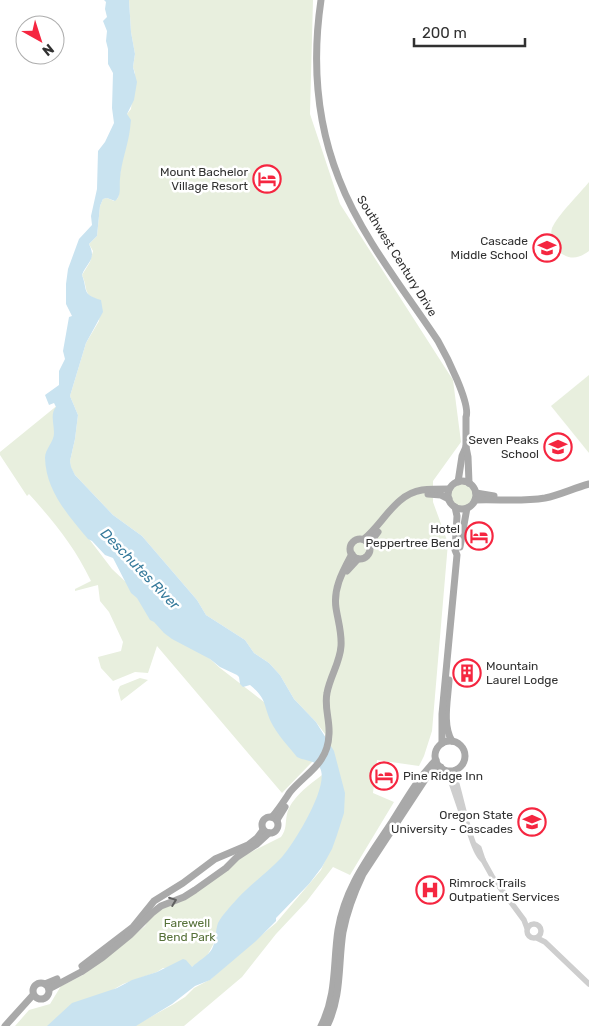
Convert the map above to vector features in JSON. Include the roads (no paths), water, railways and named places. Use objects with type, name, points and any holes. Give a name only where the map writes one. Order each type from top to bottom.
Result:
[{"type":"main road","name":"Southwest Century Drive","points":[[321,0],[316,44],[316,80],[321,121],[332,161],[357,218],[447,358],[458,382],[463,401],[464,416],[466,418],[469,483]]},
{"type":"main road","name":"Southwest Century Drive","points":[[458,482],[462,456],[466,447]]},
{"type":"main road","points":[[366,542],[392,508],[408,495],[422,490],[449,489],[458,482],[469,483],[475,489],[476,497],[467,508],[460,550],[457,555]]},
{"type":"main road","points":[[476,497],[537,499],[560,494],[589,484]]},
{"type":"main road","points":[[449,489],[449,499]]},
{"type":"main road","points":[[366,542],[393,511],[416,495],[434,494],[449,499],[455,507],[457,516],[455,550],[457,555],[446,663],[442,743],[436,751],[441,766]]},
{"type":"main road","points":[[455,507],[467,508]]},
{"type":"main road","points":[[358,539],[366,542],[371,549],[370,554],[366,558],[355,557],[350,548],[353,542],[358,539]]},
{"type":"main road","points":[[275,818],[296,789],[318,766],[325,752],[329,736],[329,711],[326,694],[339,662],[341,646],[336,605],[337,587],[355,557]]},
{"type":"main road","points":[[448,654],[450,663],[447,717],[448,735],[452,741]]},
{"type":"main road","points":[[321,1026],[331,1003],[338,929],[352,886],[362,866],[423,774],[441,766],[457,769],[464,762],[465,754],[460,744],[452,741],[442,743]]},
{"type":"main road","points":[[327,1026],[334,1008],[340,979],[343,932],[349,908],[363,874],[428,776],[441,766]]},
{"type":"main road","points":[[266,831],[263,821],[266,817],[275,818]]},
{"type":"main road","points":[[47,987],[83,965],[133,927],[154,901],[183,883],[215,859],[248,845],[266,831],[276,831],[279,826],[275,818]]},
{"type":"main road","points":[[47,987],[81,972],[103,957],[161,906],[195,890],[237,856],[257,844],[266,831]]},
{"type":"main road","points":[[35,997],[32,990],[35,985],[39,983],[47,987]]},
{"type":"main road","points":[[35,997],[42,999],[47,997],[47,987]]},
{"type":"main road","points":[[5,1026],[19,1009],[35,997]]},
{"type":"main road","points":[[11,1026],[35,997]]},
{"type":"street","points":[[441,766],[450,779],[462,816],[469,829]]},
{"type":"street","points":[[457,769],[455,778],[475,850],[501,890],[529,926]]},
{"type":"street","points":[[529,926],[538,925],[539,935],[545,942],[589,984]]},
{"type":"street","points":[[529,926],[526,932],[528,936],[532,938],[539,935]]},
{"type":"water","name":"Deschutes River","points":[[104,0],[129,0],[131,32],[135,54],[133,67],[137,82],[134,100],[127,114],[131,120],[119,194],[115,201],[107,198],[103,199],[100,206],[97,236],[89,244],[92,257],[82,275],[86,291],[90,296],[101,300],[103,312],[86,343],[70,396],[78,415],[70,461],[71,467],[75,475],[113,515],[142,536],[197,600],[206,615],[245,640],[254,653],[269,663],[280,675],[294,699],[316,722],[334,751],[345,793],[344,813],[332,849],[322,867],[309,884],[256,941],[210,980],[195,986],[172,1004],[136,1026],[47,1026],[72,1003],[117,988],[183,959],[192,967],[208,954],[212,949],[218,923],[222,917],[242,894],[282,857],[294,840],[316,800],[322,776],[318,765],[297,757],[283,740],[271,722],[262,698],[250,685],[243,687],[237,675],[172,639],[150,620],[137,598],[131,593],[113,558],[105,555],[80,530],[59,502],[49,481],[45,458],[54,436],[53,416],[56,407],[54,403],[49,405],[45,395],[59,385],[59,371],[65,359],[63,351],[69,317],[72,316],[66,304],[68,269],[79,239],[92,225],[91,216],[97,189],[98,151],[105,142],[114,123],[112,108],[113,73],[108,64],[107,31],[103,21],[107,17],[106,2]]},
{"type":"place","name":"Mount Bachelor Village Resort","points":[[267,179]]},
{"type":"place","name":"Cascade Middle School","points":[[547,248]]},
{"type":"place","name":"Seven Peaks School","points":[[558,447]]},
{"type":"place","name":"Hotel Peppertree Bend","points":[[479,536]]},
{"type":"place","name":"Mountain Laurel Lodge","points":[[467,673]]},
{"type":"place","name":"Pine Ridge Inn","points":[[384,776]]},
{"type":"place","name":"Oregon State University - Cascades","points":[[532,822]]},
{"type":"place","name":"Rimrock Trails Outpatient Services","points":[[430,890]]},
{"type":"park label","name":"Farewell Bend Park","points":[[187,930]]}]
